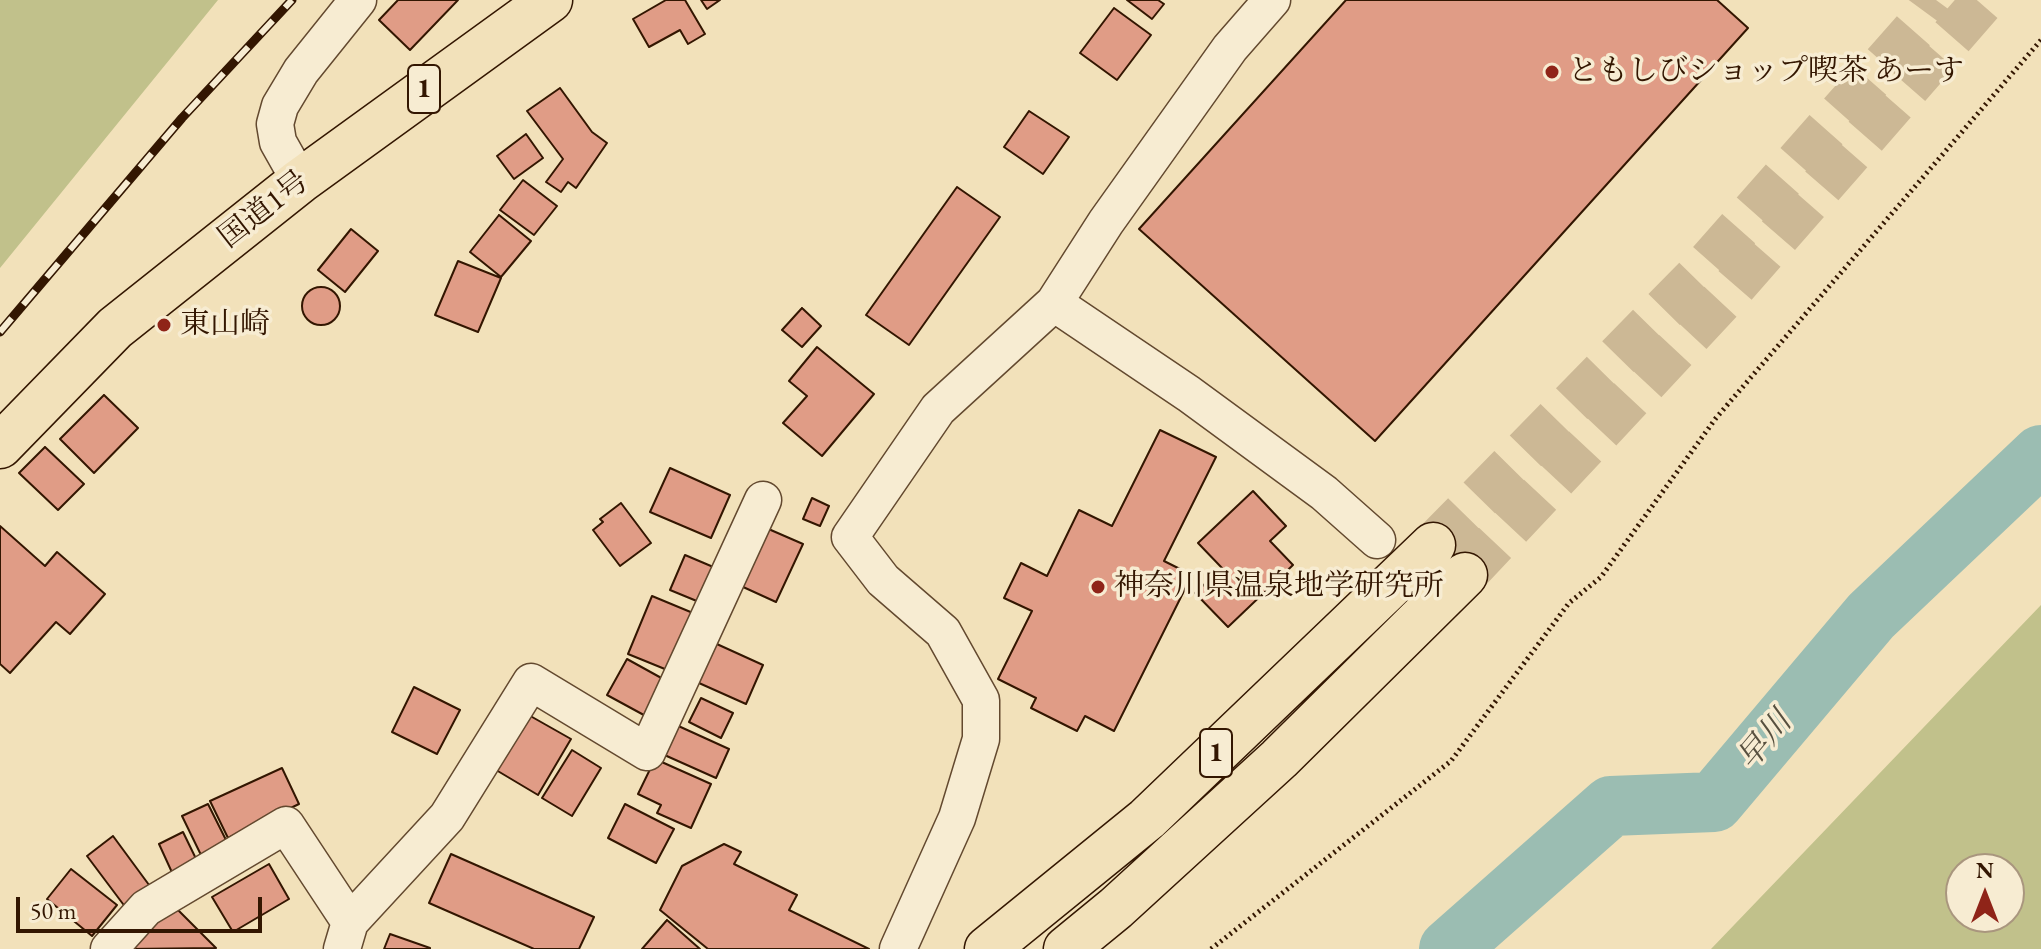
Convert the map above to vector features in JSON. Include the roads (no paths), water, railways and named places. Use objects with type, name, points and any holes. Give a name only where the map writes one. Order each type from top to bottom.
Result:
[{"type":"highway","name":"国道1号","points":[[0,446],[115,328],[300,181],[550,0]]},
{"type":"highway","name":"1","points":[[987,949],[1147,819],[1433,545]]},
{"type":"highway","name":"1","points":[[1066,949],[1116,908],[1279,759],[1465,575]]},
{"type":"street","points":[[300,181],[278,142],[275,124],[280,106],[301,71],[358,0]]},
{"type":"street","points":[[898,949],[957,818],[981,739],[981,700],[943,632],[883,580],[850,537],[938,409],[1054,303],[1106,222],[1221,61],[1272,0]]},
{"type":"street","points":[[1054,303],[1189,394],[1324,493],[1377,540]]},
{"type":"street","points":[[109,949],[146,908],[286,825],[346,936],[447,817],[531,682],[647,752],[763,500]]},
{"type":"waterway","name":"早川","points":[[1449,949],[1611,806],[1714,802],[1871,616],[2041,455]]},
{"type":"tunnel","points":[[1433,545],[1696,277],[1914,30],[1936,0]]},
{"type":"tunnel","points":[[1465,575],[1724,298],[1984,0]]},
{"type":"railway","points":[[0,332],[182,118],[292,0]]},
{"type":"place","name":"ともしびショップ喫茶 あーす","points":[[1552,72]]},
{"type":"place","name":"東山崎","points":[[164,325]]},
{"type":"place","name":"神奈川県温泉地学研究所","points":[[1098,587]]}]
